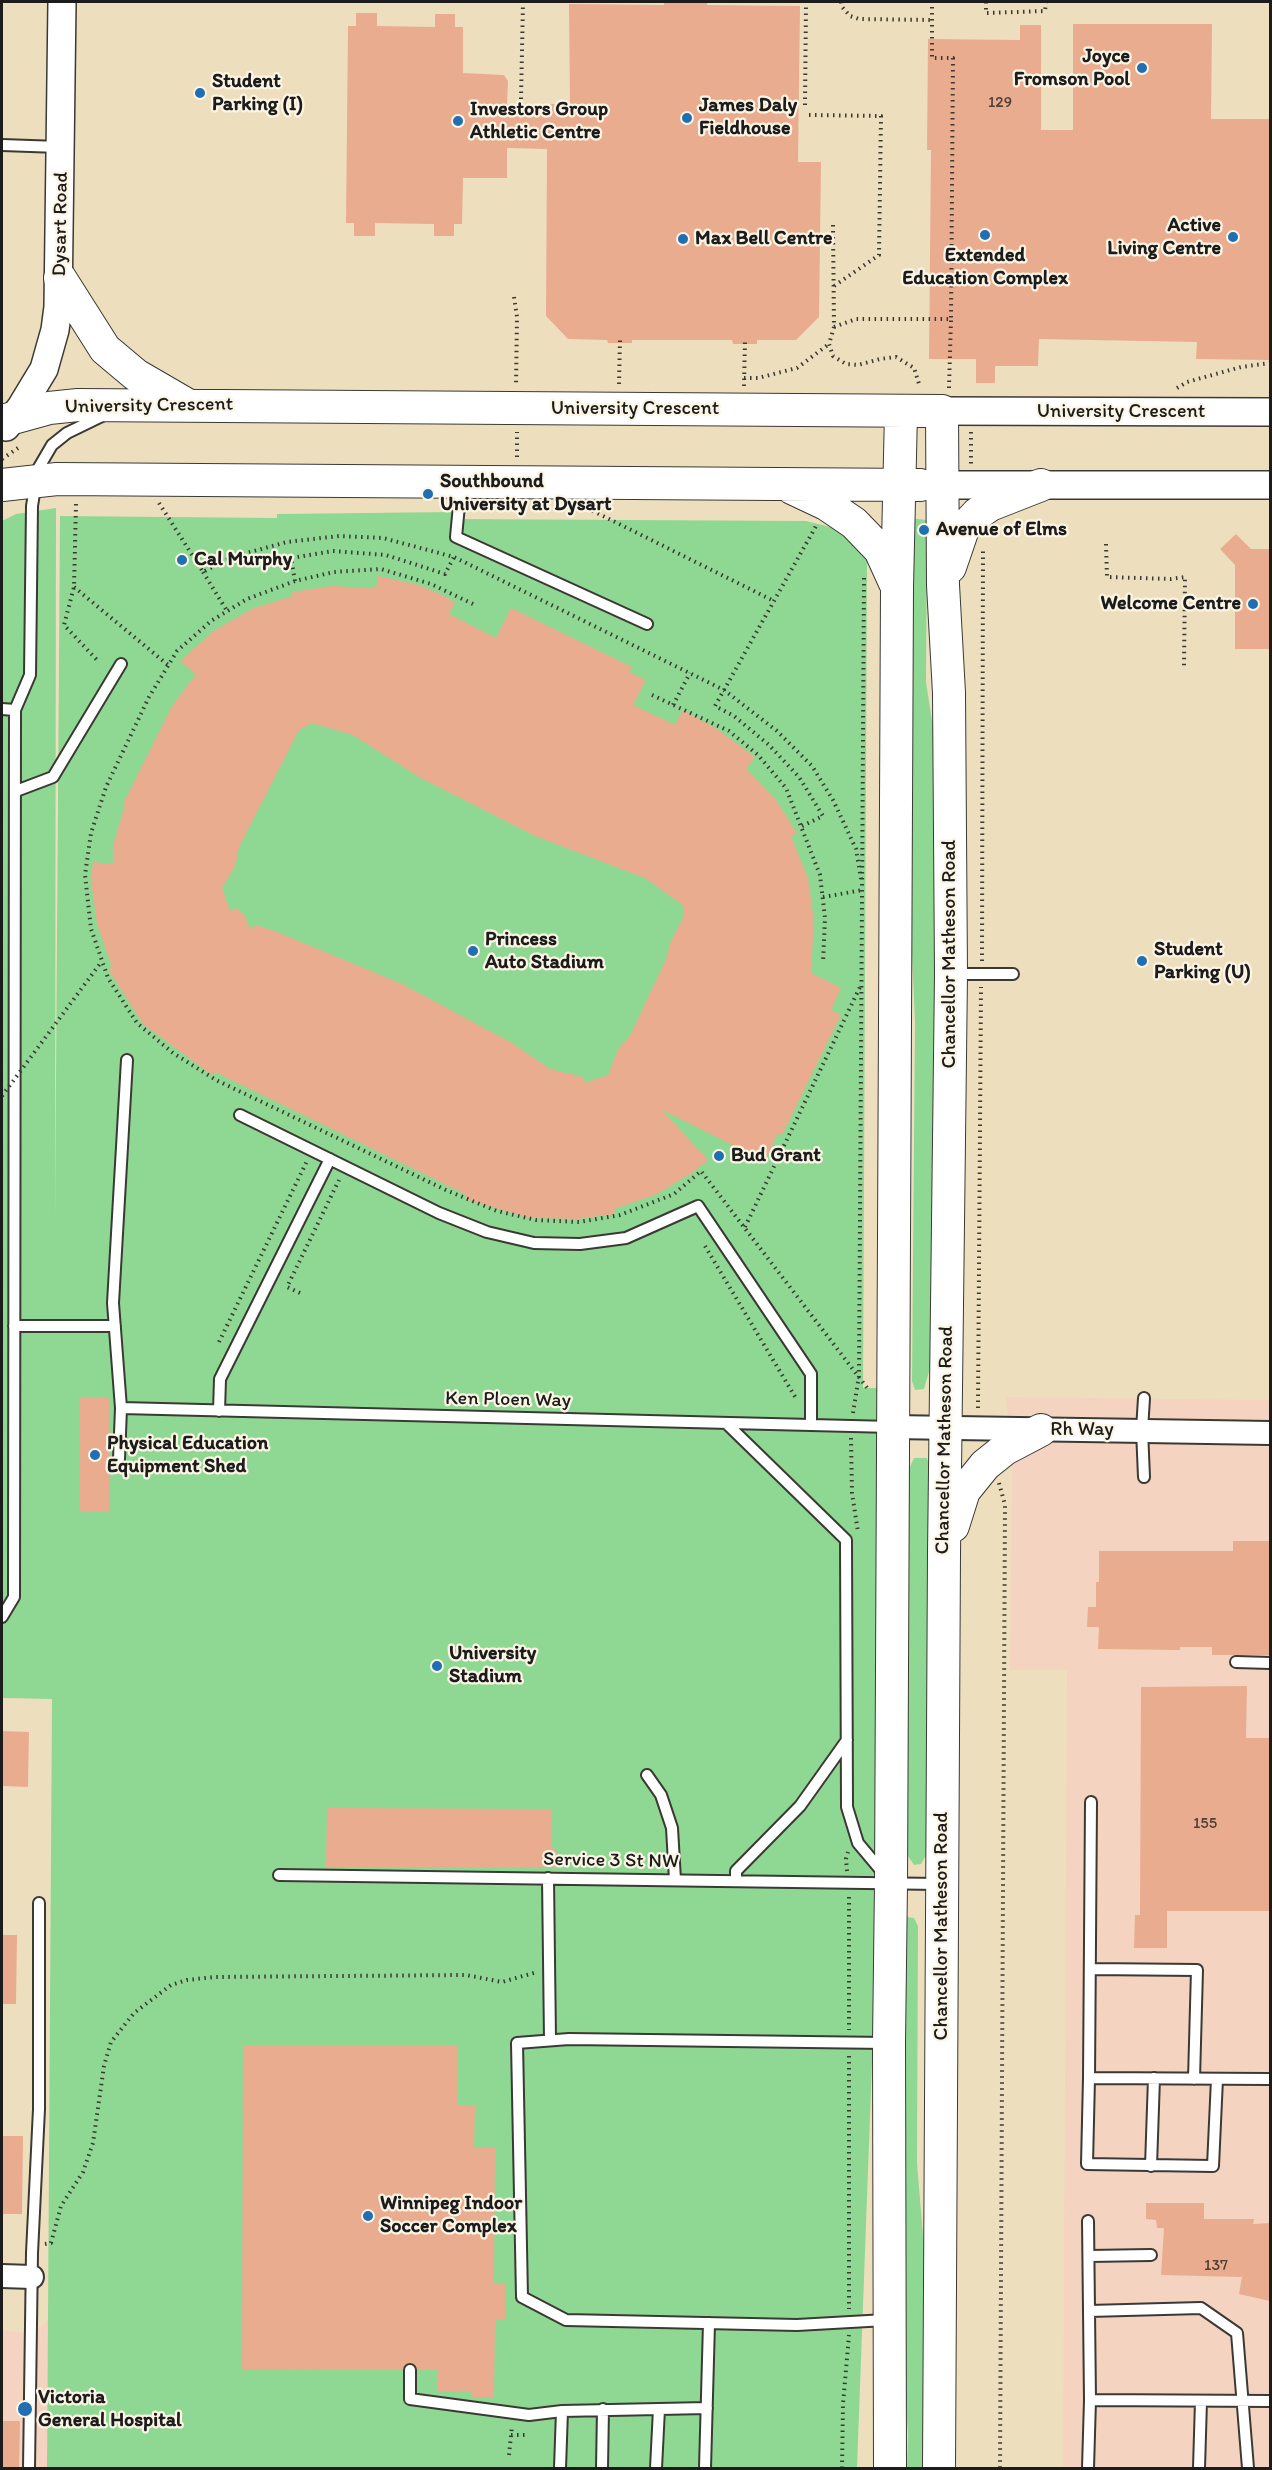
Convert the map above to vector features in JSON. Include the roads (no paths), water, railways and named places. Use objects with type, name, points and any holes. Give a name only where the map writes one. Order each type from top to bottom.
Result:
[{"type":"main road","points":[[60,278],[105,348],[136,375],[190,405]]},
{"type":"main road","name":"University Crescent","points":[[6,423],[63,406],[190,405],[901,412],[944,393]]},
{"type":"main road","name":"Chancellor Matheson Road","points":[[939,2469],[944,1553],[951,974],[950,693],[943,585],[944,393]]},
{"type":"main road","points":[[890,2469],[889,2043],[897,586],[901,412]]},
{"type":"main road","points":[[2,485],[34,480],[942,485]]},
{"type":"main road","points":[[783,484],[826,504],[854,523],[880,550],[897,586]]},
{"type":"main road","points":[[943,585],[963,529],[977,514],[990,505],[1041,485]]},
{"type":"main road","points":[[944,1553],[964,1491],[985,1465],[1005,1449],[1041,1431]]},
{"type":"street","name":"Dysart Road","points":[[6,423],[36,385],[48,358],[55,330],[60,278],[63,2]]},
{"type":"street","name":"University Crescent","points":[[944,393],[1270,412]]},
{"type":"street","points":[[942,485],[1270,485]]},
{"type":"street","name":"Rh Way","points":[[893,1427],[1270,1433]]},
{"type":"street","points":[[2,2276],[32,2277]]},
{"type":"lane","points":[[2,145],[62,147]]},
{"type":"lane","points":[[2,1617],[14,1597],[15,710],[30,675],[34,480],[42,460],[60,438],[123,406]]},
{"type":"lane","points":[[461,481],[456,537],[647,624]]},
{"type":"lane","points":[[16,791],[53,777],[121,664]]},
{"type":"lane","points":[[2,709],[15,710]]},
{"type":"lane","points":[[951,974],[1013,974]]},
{"type":"lane","points":[[119,1459],[121,1408],[113,1303],[127,1060]]},
{"type":"lane","points":[[240,1115],[439,1213],[487,1232],[534,1243],[580,1244],[626,1238],[698,1206],[811,1374],[812,1425]]},
{"type":"lane","points":[[219,1411],[220,1379],[330,1159]]},
{"type":"lane","points":[[14,1326],[115,1326]]},
{"type":"lane","points":[[1144,1398],[1142,1430],[1144,1477]]},
{"type":"lane","name":"Ken Ploen Way","points":[[121,1408],[893,1427]]},
{"type":"lane","points":[[726,1423],[846,1540],[847,1807],[858,1842],[891,1883]]},
{"type":"lane","points":[[1236,1662],[1270,1663]]},
{"type":"lane","points":[[736,1881],[736,1870],[800,1806],[847,1739]]},
{"type":"lane","points":[[647,1775],[661,1795],[672,1828],[675,1880]]},
{"type":"lane","points":[[1091,1802],[1087,2164],[1214,2166],[1217,2079]]},
{"type":"lane","name":"Service 3 St NW","points":[[279,1875],[942,1884]]},
{"type":"lane","points":[[548,1878],[550,2040]]},
{"type":"lane","points":[[29,2469],[32,2253],[39,2109],[39,1903]]},
{"type":"lane","points":[[1090,1969],[1197,1970],[1194,2079]]},
{"type":"lane","points":[[889,2043],[550,2040],[517,2043],[522,2297],[566,2320],[797,2325],[890,2320]]},
{"type":"lane","points":[[1089,2078],[1270,2079]]},
{"type":"lane","points":[[1151,2166],[1154,2078]]},
{"type":"lane","points":[[1088,2221],[1090,2400],[1088,2469]]},
{"type":"lane","points":[[1089,2256],[1151,2255]]},
{"type":"lane","points":[[1089,2310],[1201,2308],[1237,2333],[1248,2469]]},
{"type":"lane","points":[[705,2469],[710,2323]]},
{"type":"lane","points":[[410,2370],[410,2399],[513,2413],[529,2415],[603,2409],[707,2408]]},
{"type":"lane","points":[[1090,2400],[1270,2401]]},
{"type":"lane","points":[[1199,2469],[1201,2401]]},
{"type":"lane","points":[[602,2469],[603,2409]]},
{"type":"lane","points":[[656,2469],[659,2409]]},
{"type":"lane","points":[[560,2469],[562,2411]]},
{"type":"place","name":"Joyce Fromson Pool","points":[[1142,68]]},
{"type":"place","name":"Student Parking (I)","points":[[200,93]]},
{"type":"place","name":"James Daly Fieldhouse","points":[[687,118]]},
{"type":"place","name":"Investors Group Athletic Centre","points":[[458,121]]},
{"type":"place","name":"Extended Education Complex","points":[[985,235]]},
{"type":"place","name":"Active Living Centre","points":[[1233,237]]},
{"type":"place","name":"Max Bell Centre","points":[[683,239]]},
{"type":"place","name":"Southbound University at Dysart","points":[[428,494]]},
{"type":"place","name":"Avenue of Elms","points":[[924,530]]},
{"type":"place","name":"Cal Murphy","points":[[182,560]]},
{"type":"place","name":"Welcome Centre","points":[[1253,604]]},
{"type":"place","name":"Princess Auto Stadium","points":[[473,951]]},
{"type":"place","name":"Student Parking (U)","points":[[1142,961]]},
{"type":"place","name":"Bud Grant","points":[[719,1156]]},
{"type":"place","name":"Physical Education Equipment Shed","points":[[95,1455]]},
{"type":"place","name":"University Stadium","points":[[437,1666]]},
{"type":"place","name":"Winnipeg Indoor Soccer Complex","points":[[368,2216]]},
{"type":"place","name":"Victoria General Hospital","points":[[25,2409]]}]
